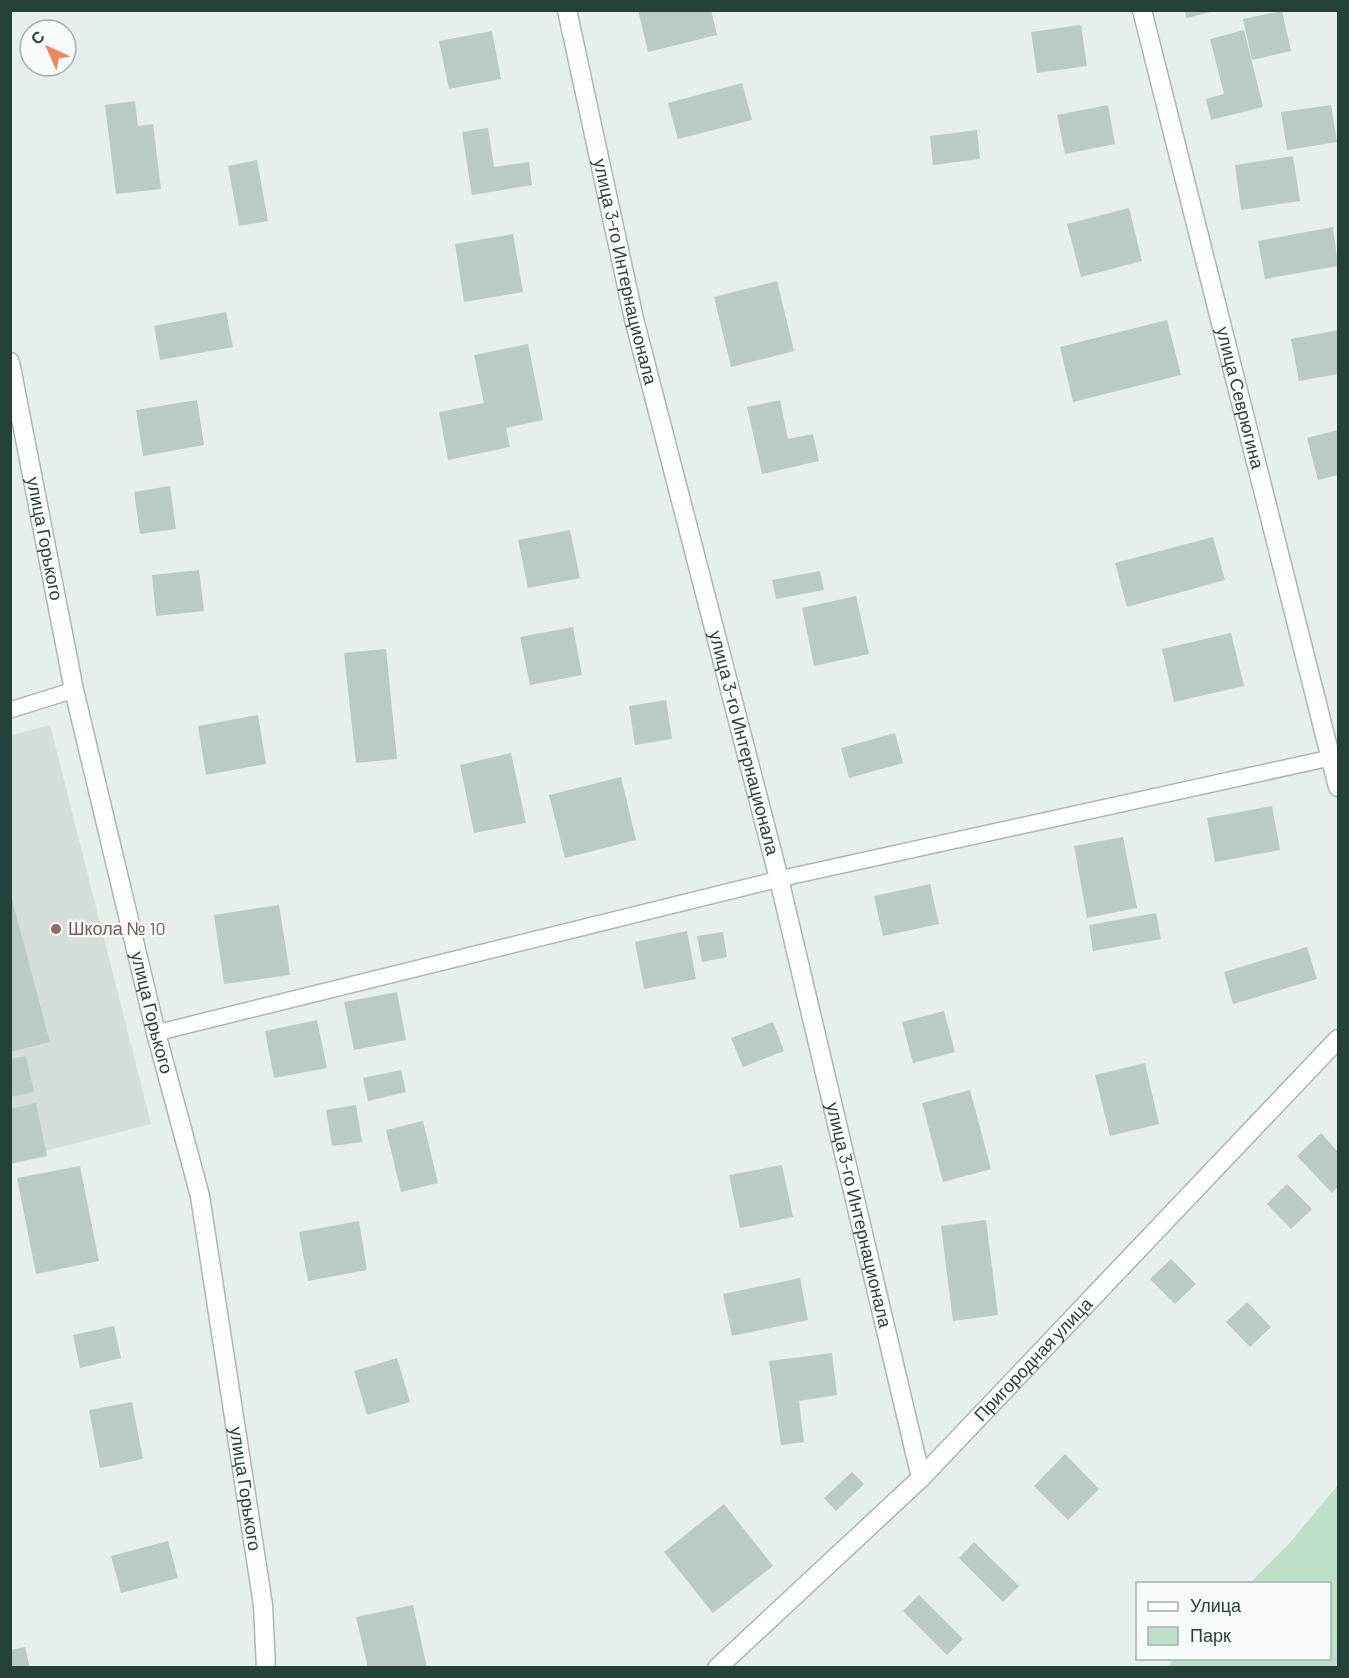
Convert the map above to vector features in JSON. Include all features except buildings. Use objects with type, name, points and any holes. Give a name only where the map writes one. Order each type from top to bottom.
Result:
[{"type":"street","name":"улица 3-го Интернационала","points":[[567,10],[634,319],[779,879],[921,1478]]},
{"type":"street","name":"улица Севрюгина","points":[[1142,10],[1338,787]]},
{"type":"street","name":"улица Горького","points":[[10,362],[74,690],[156,1033],[200,1196],[263,1605],[266,1668]]},
{"type":"street","name":"Пригородная улица","points":[[717,1668],[921,1478],[1338,1039]]},
{"type":"lane","points":[[10,711],[74,690]]},
{"type":"lane","points":[[156,1033],[779,879],[1330,758]]},
{"type":"shaded area","name":"Школа № 10","points":[[50,725],[151,1124],[11,1160],[11,735]]},
{"type":"green space","points":[[1338,1485],[1338,1667],[1166,1667],[1174,1660],[1331,1660],[1331,1582],[1251,1582],[1288,1545]]},
{"type":"place","name":"Школа № 10","points":[[56,929]]}]
